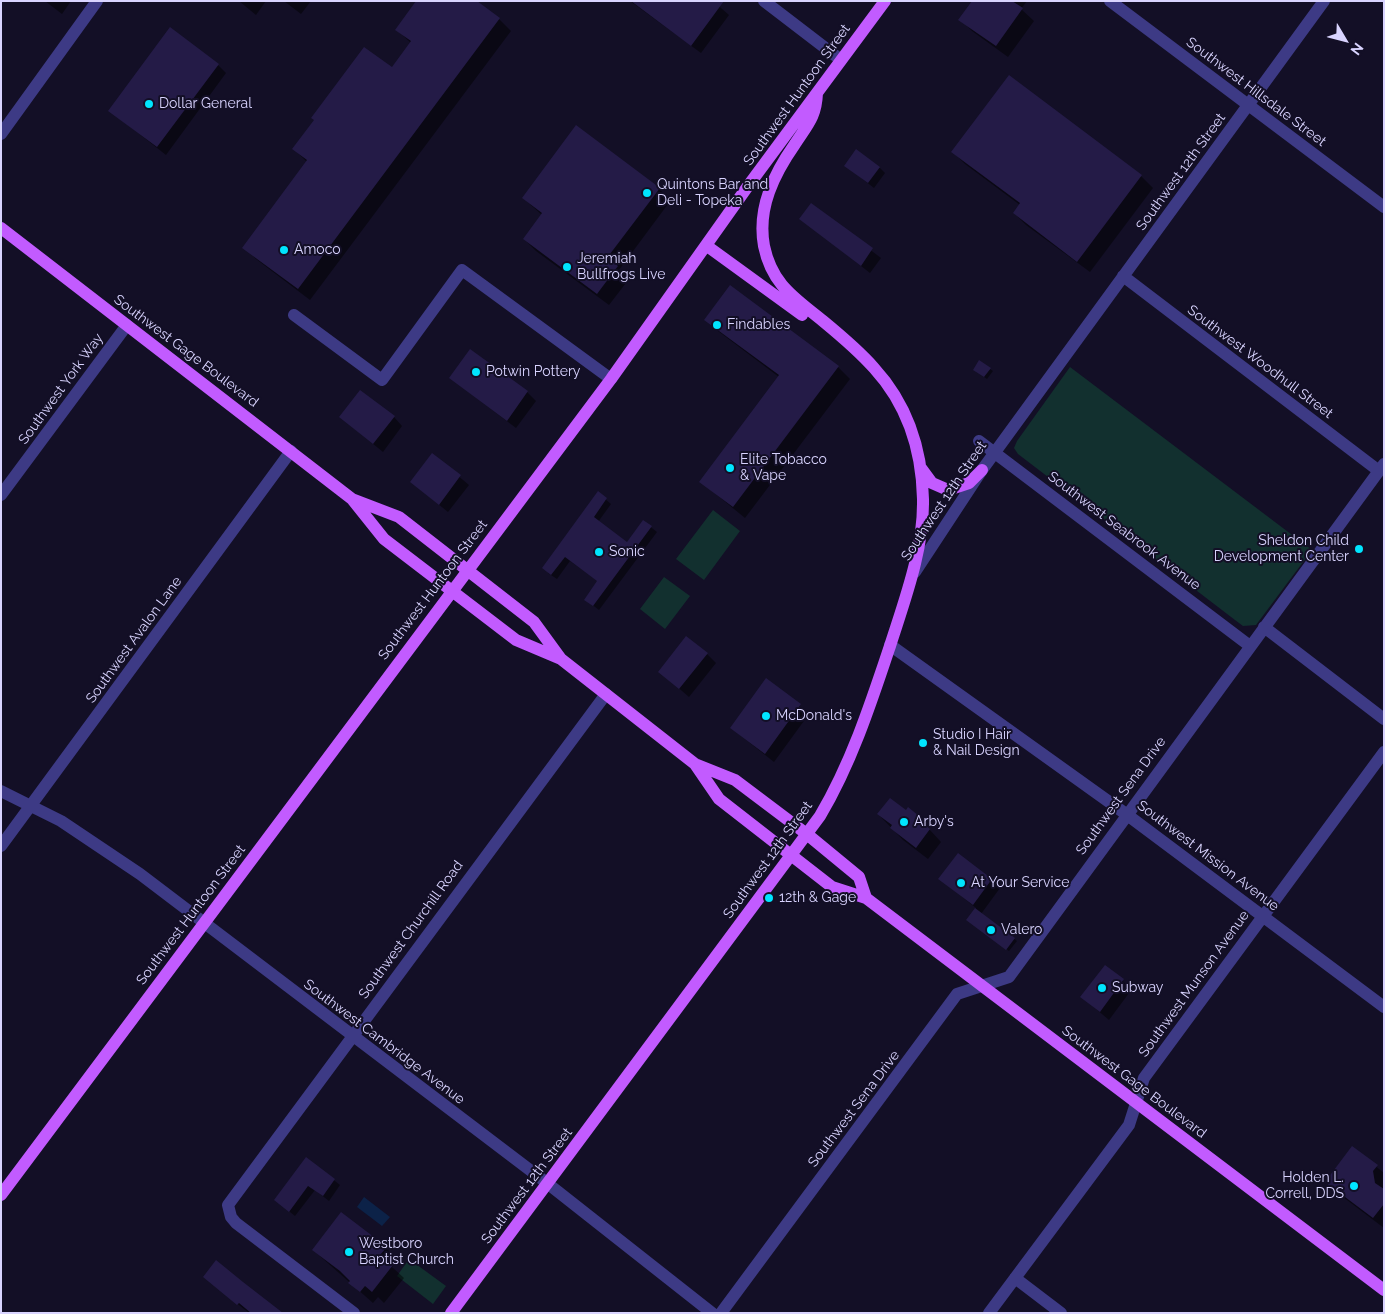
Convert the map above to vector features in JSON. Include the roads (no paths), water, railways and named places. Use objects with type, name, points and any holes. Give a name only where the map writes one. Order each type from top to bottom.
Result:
[{"type":"main road","name":"Southwest Huntoon Street","points":[[1,1195],[611,379],[885,1]]},
{"type":"main road","points":[[817,93],[816,111],[769,190],[762,213],[764,246],[772,271],[787,293],[874,367],[902,409],[916,441],[923,499],[921,525],[909,583]]},
{"type":"main road","name":"Southwest Gage Boulevard","points":[[1,228],[128,324],[352,499],[384,539],[516,640],[561,660],[606,694],[694,764],[719,799],[832,887],[866,898],[1384,1290]]},
{"type":"main road","points":[[707,246],[820,328],[852,348]]},
{"type":"main road","points":[[920,466],[932,483],[948,490],[969,483],[982,470]]},
{"type":"main road","name":"Southwest Gage Boulevard","points":[[352,499],[399,517],[534,622],[561,660]]},
{"type":"main road","name":"Southwest 12th Street","points":[[451,1313],[723,946],[808,835],[832,797],[880,677],[909,583]]},
{"type":"main road","name":"Southwest Gage Boulevard","points":[[694,764],[735,780],[808,835],[859,877],[866,898]]},
{"type":"street","points":[[1,134],[97,1]]},
{"type":"street","points":[[764,1],[841,60]]},
{"type":"street","name":"Southwest Hillsdale Street","points":[[1110,1],[1384,207]]},
{"type":"street","name":"Southwest 12th Street","points":[[909,583],[921,560],[965,498],[994,452],[1324,1]]},
{"type":"street","points":[[294,315],[382,380],[462,270],[611,379]]},
{"type":"street","name":"Southwest Woodhull Street","points":[[1123,276],[1381,468]]},
{"type":"street","name":"Southwest York Way","points":[[1,495],[128,324]]},
{"type":"street","name":"Southwest Seabrook Avenue","points":[[979,441],[1250,646]]},
{"type":"street","name":"Southwest Avalon Lane","points":[[1,846],[291,451]]},
{"type":"street","name":"Southwest Sena Drive","points":[[721,1313],[957,994],[1009,977],[1126,814],[1381,468]]},
{"type":"street","points":[[1264,627],[1384,719]]},
{"type":"street","name":"Southwest Mission Avenue","points":[[890,645],[1126,814],[1384,1006]]},
{"type":"street","name":"Southwest Churchill Road","points":[[354,1313],[236,1223],[228,1211],[231,1199],[606,694]]},
{"type":"street","name":"Southwest Munson Avenue","points":[[990,1313],[1129,1125],[1144,1078],[1384,752]]},
{"type":"street","name":"Southwest Cambridge Avenue","points":[[1,791],[61,821],[204,922],[547,1184],[712,1313]]},
{"type":"street","points":[[1015,1278],[1061,1313]]},
{"type":"water","points":[[364,1197],[390,1217],[382,1226],[357,1207]]},
{"type":"place","name":"Dollar General","points":[[149,104]]},
{"type":"place","name":"Quintons Bar and Deli - Topeka","points":[[647,193]]},
{"type":"place","name":"Amoco","points":[[284,250]]},
{"type":"place","name":"Jeremiah Bullfrogs Live","points":[[567,267]]},
{"type":"place","name":"Findables","points":[[717,325]]},
{"type":"place","name":"Potwin Pottery","points":[[476,372]]},
{"type":"place","name":"Elite Tobacco & Vape","points":[[730,468]]},
{"type":"place","name":"Sheldon Child Development Center","points":[[1359,549]]},
{"type":"place","name":"Sonic","points":[[599,552]]},
{"type":"place","name":"McDonald's","points":[[766,716]]},
{"type":"place","name":"Studio I Hair & Nail Design","points":[[923,743]]},
{"type":"place","name":"Arby's","points":[[904,822]]},
{"type":"place","name":"At Your Service","points":[[961,883]]},
{"type":"place","name":"12th & Gage","points":[[769,898]]},
{"type":"place","name":"Valero","points":[[991,930]]},
{"type":"place","name":"Subway","points":[[1102,988]]},
{"type":"place","name":"Holden L. Correll, DDS","points":[[1354,1186]]},
{"type":"place","name":"Westboro Baptist Church","points":[[349,1252]]}]
